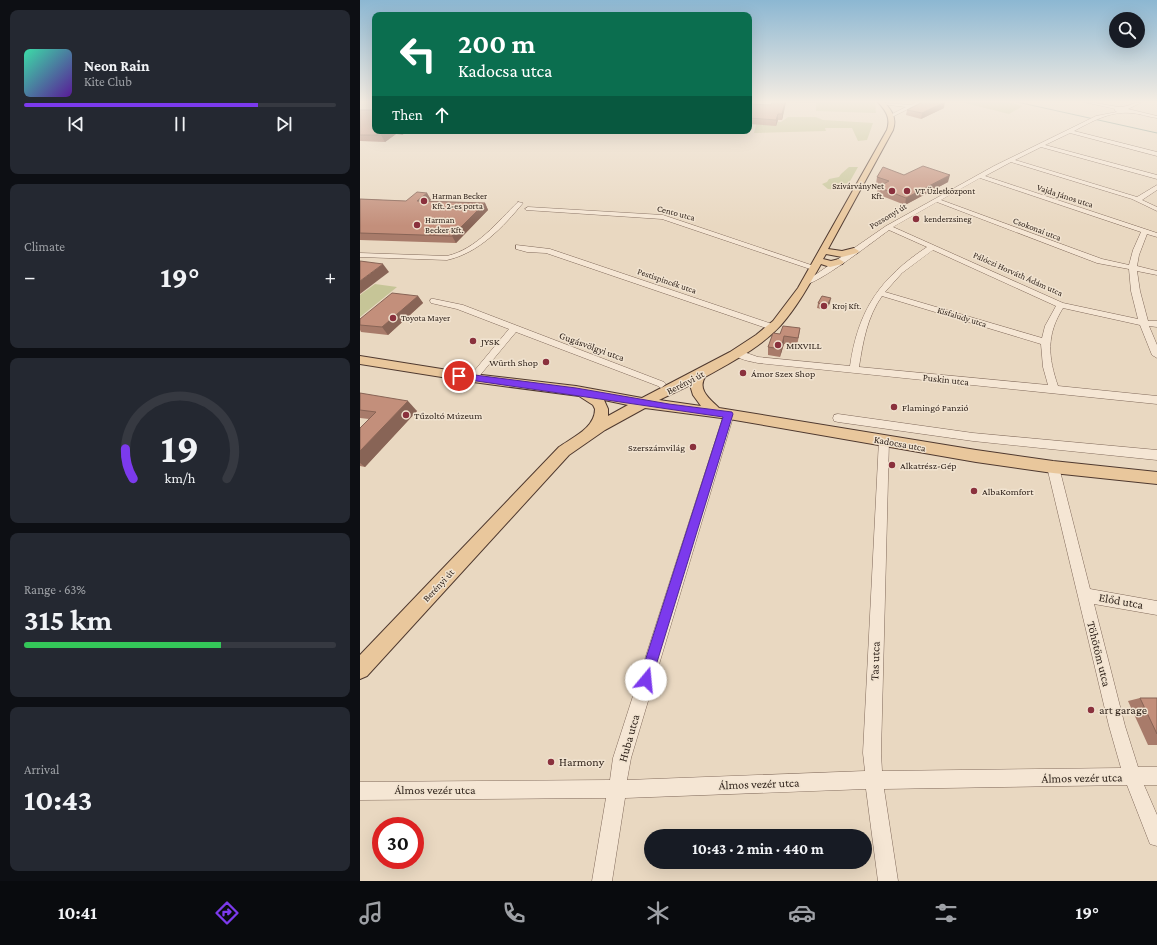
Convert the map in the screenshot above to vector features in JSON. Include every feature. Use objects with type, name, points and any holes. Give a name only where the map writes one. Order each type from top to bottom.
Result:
[{"type":"main road","name":"Berényi út","points":[[364,659],[552,463],[577,441],[644,402],[738,352],[772,327],[787,311],[805,283],[883,143]]},
{"type":"main road","points":[[822,251],[842,254],[854,251]]},
{"type":"main road","points":[[816,264],[830,264],[839,262]]},
{"type":"main road","name":"Kadocsa utca","points":[[360,360],[473,378],[576,391],[976,456],[1053,467],[1157,478]]},
{"type":"main road","points":[[701,373],[696,382],[696,391],[701,400],[722,414]]},
{"type":"main road","points":[[576,391],[594,399],[602,407],[601,418],[593,431]]},
{"type":"street","name":"Pozsonyi út","points":[[805,283],[818,277],[888,227],[980,176],[1044,143]]},
{"type":"street","points":[[1116,143],[1157,154]]},
{"type":"street","points":[[1040,145],[1157,177]]},
{"type":"street","points":[[1011,160],[1139,200],[1157,209]]},
{"type":"street","name":"Vajda János utca","points":[[980,176],[1157,235]]},
{"type":"street","points":[[1139,200],[1157,187]]},
{"type":"street","name":"Csokonai utca","points":[[936,200],[1100,261],[1157,273]]},
{"type":"street","points":[[360,255],[447,258],[459,256],[470,251],[520,203]]},
{"type":"street","name":"Cento utca","points":[[528,209],[663,218],[816,264]]},
{"type":"street","name":"Pálóczi Horváth Ádám utca","points":[[888,227],[1061,305],[1145,323],[1157,324]]},
{"type":"street","points":[[1145,231],[1133,268],[1138,303],[1149,337],[1157,355]]},
{"type":"street","points":[[854,370],[856,349],[861,333],[870,310],[880,293],[900,269],[932,247]]},
{"type":"street","name":"Pestispincék utca","points":[[523,249],[555,254],[772,327]]},
{"type":"street","name":"Kisfaludy utca","points":[[880,293],[1044,342]]},
{"type":"street","name":"Gugásvölgyi utca","points":[[434,301],[460,307],[514,329],[661,384]]},
{"type":"street","points":[[1054,390],[1046,362],[1044,342],[1051,323],[1061,305]]},
{"type":"street","points":[[473,378],[514,329]]},
{"type":"street","name":"Puskin utca","points":[[738,352],[745,357],[758,360],[1157,400]]},
{"type":"street","name":"Huba utca","points":[[602,881],[616,789],[627,740],[722,414]]},
{"type":"street","name":"Kadocsa utca","points":[[838,418],[973,437],[1157,454]]},
{"type":"street","name":"Tas utca","points":[[884,440],[872,745],[874,780],[888,881]]},
{"type":"street","name":"Töhötöm utca","points":[[1053,467],[1084,595],[1132,777],[1157,837]]},
{"type":"street","name":"Előd utca","points":[[1084,595],[1157,608]]},
{"type":"street","name":"Álmos vezér utca","points":[[360,790],[616,789],[874,780],[1157,776]]},
{"type":"shaded area","points":[[849,167],[858,167],[845,190],[828,189],[822,184],[827,182],[829,179],[839,177]]},
{"type":"shaded area","points":[[375,284],[397,287],[360,317],[360,295]]},
{"type":"building","points":[[923,166],[950,175],[906,198],[878,187],[889,181],[877,177],[883,167],[904,175]]},
{"type":"building","name":"Harman Becker Kft.","points":[[417,192],[427,193],[417,201],[485,203],[452,236],[360,233],[360,199],[406,201]]},
{"type":"building","points":[[360,261],[383,264],[360,281]]},
{"type":"building","points":[[392,293],[418,296],[382,327],[360,325],[360,319]]},
{"type":"building","points":[[822,296],[831,298],[827,305],[818,303]]},
{"type":"building","points":[[783,326],[800,328],[798,338],[784,336],[781,349],[768,347],[773,333],[780,334]]},
{"type":"building","points":[[360,393],[408,401],[360,451],[360,428],[376,412],[360,410]]},
{"type":"building","points":[[1140,698],[1157,698],[1157,734]]},
{"type":"place","name":"SzivárványNet Kft.","points":[[892,191]]},
{"type":"place","name":"VT Üzletközpont","points":[[907,191]]},
{"type":"place","name":"Harman Becker Kft. 2-es porta","points":[[424,201]]},
{"type":"place","name":"kenderzsineg","points":[[916,219]]},
{"type":"place","name":"Harman Becker Kft.","points":[[417,225]]},
{"type":"place","name":"Kroj Kft.","points":[[824,306]]},
{"type":"place","name":"Toyota Mayer","points":[[393,318]]},
{"type":"place","name":"JYSK","points":[[473,341]]},
{"type":"place","name":"MIXVILL","points":[[778,345]]},
{"type":"place","name":"Würth Shop","points":[[546,362]]},
{"type":"place","name":"Ámor Szex Shop","points":[[743,373]]},
{"type":"place","name":"Flamingó Panzió","points":[[894,407]]},
{"type":"place","name":"Tűzoltó Múzeum","points":[[406,415]]},
{"type":"place","name":"Szerszámvilág","points":[[693,447]]},
{"type":"place","name":"Alkatrész-Gép","points":[[892,465]]},
{"type":"place","name":"AlbaKomfort","points":[[974,491]]},
{"type":"place","name":"art garage","points":[[1091,710]]},
{"type":"place","name":"Harmony","points":[[551,762]]},
{"type":"route","points":[[459,376],[576,391],[669,407],[729,414],[646,680]]}]
